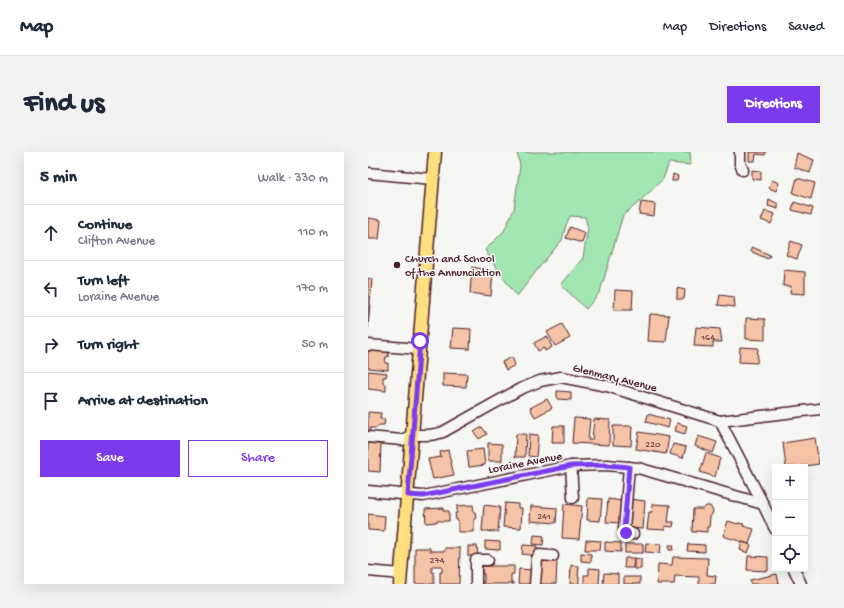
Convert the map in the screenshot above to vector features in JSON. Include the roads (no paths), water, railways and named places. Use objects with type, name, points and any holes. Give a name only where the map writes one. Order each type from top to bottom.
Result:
[{"type":"main road","points":[[401,579],[435,152]]},
{"type":"street","points":[[740,152],[740,164],[743,170]]},
{"type":"street","points":[[368,173],[432,179]]},
{"type":"street","points":[[368,345],[419,349]]},
{"type":"street","name":"Glenmary Avenue","points":[[368,437],[402,440],[412,436],[443,432],[520,389],[540,381],[561,377],[607,386],[720,421],[820,409]]},
{"type":"street","points":[[720,421],[772,523]]},
{"type":"street","name":"Loraine Avenue","points":[[368,491],[423,496],[571,466],[607,465],[638,468],[763,504]]},
{"type":"street","points":[[571,466],[573,498]]},
{"type":"street","points":[[629,467],[624,530],[626,533],[633,534]]},
{"type":"street","points":[[535,584],[537,559],[539,555],[553,556]]},
{"type":"street","points":[[476,584],[476,560],[488,560]]},
{"type":"street","points":[[368,571],[401,579]]},
{"type":"street","points":[[795,572],[801,584]]},
{"type":"place","name":"Church and School of the Annunciation","points":[[397,265]]}]
